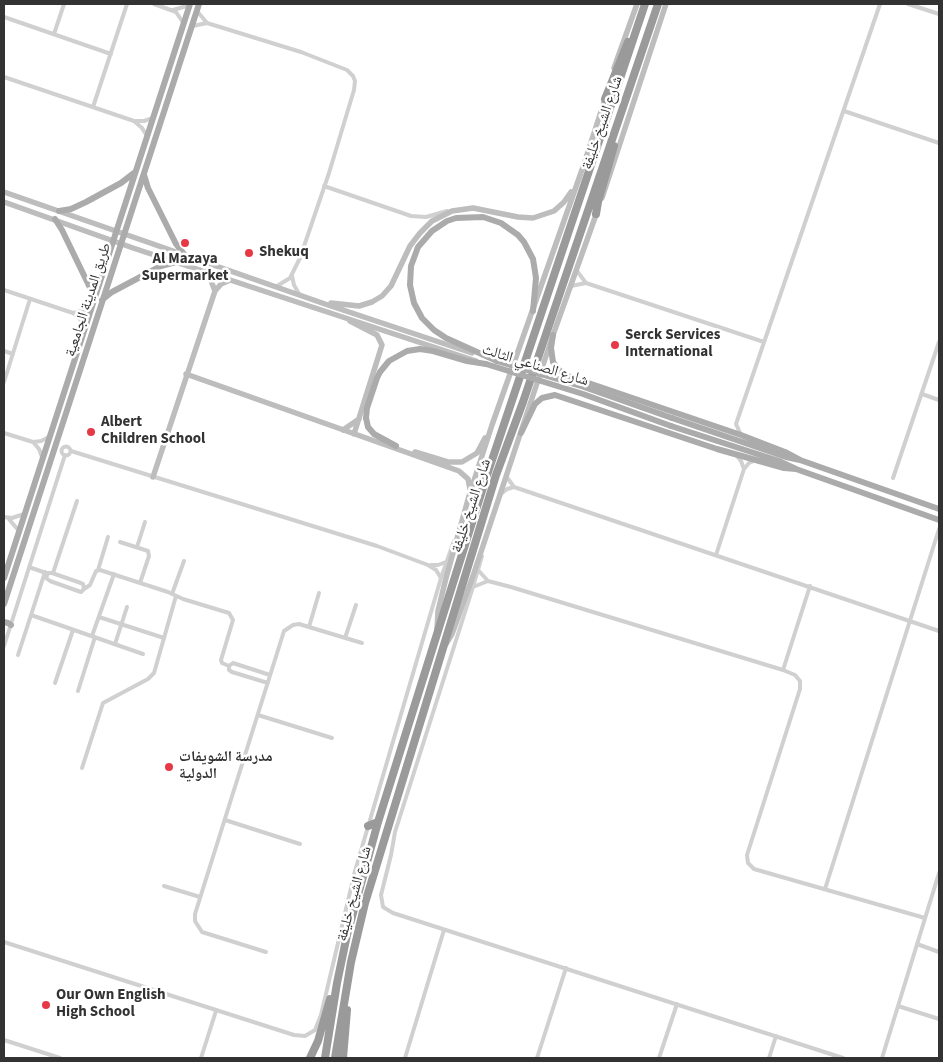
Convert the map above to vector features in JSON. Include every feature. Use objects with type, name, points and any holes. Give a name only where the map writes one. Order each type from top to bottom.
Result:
[{"type":"highway","name":"شارع الشيخ خليفة","points":[[325,1058],[337,983],[356,898],[378,822],[486,478],[645,4]]},
{"type":"highway","name":"شارع الشيخ خليفة","points":[[335,1058],[346,990],[365,903],[442,650],[496,475],[523,402],[658,4]]},
{"type":"highway","points":[[604,100],[630,38],[639,22]]},
{"type":"highway","points":[[596,214],[614,147],[616,128]]},
{"type":"highway","points":[[416,735],[422,746]]},
{"type":"highway","points":[[368,826],[378,822]]},
{"type":"highway","points":[[310,1058],[318,1041],[337,983]]},
{"type":"highway","points":[[343,1058],[348,1000],[346,990]]},
{"type":"main road","name":"طريق المدينة الجامعية","points":[[4,578],[118,221],[190,4]]},
{"type":"main road","points":[[438,632],[436,622],[439,606],[469,496],[492,425],[583,168],[613,69],[637,4]]},
{"type":"main road","points":[[442,650],[452,634],[481,552],[553,335],[608,182],[666,4]]},
{"type":"main road","name":"طريق المدينة الجامعية","points":[[4,604],[198,7]]},
{"type":"main road","points":[[179,64],[175,60],[183,27]]},
{"type":"main road","points":[[326,304],[359,306],[372,302],[382,296],[391,286],[410,246],[420,233],[432,222],[452,211],[473,208],[518,217],[540,217],[554,211],[570,194],[576,178],[583,168]]},
{"type":"main road","points":[[59,211],[70,209],[86,202],[121,183],[135,172]]},
{"type":"main road","points":[[144,175],[146,184],[158,209],[176,244],[184,254]]},
{"type":"main road","points":[[4,192],[446,346]]},
{"type":"main road","points":[[4,202],[208,273],[347,318],[446,346]]},
{"type":"main road","points":[[446,346],[417,310],[411,295],[410,275],[414,256],[426,238],[439,226],[456,218],[473,217],[492,220],[510,228],[524,242],[536,268],[533,311]]},
{"type":"main road","points":[[55,219],[94,297]]},
{"type":"main road","points":[[118,221],[122,225],[128,224]]},
{"type":"main road","points":[[105,237],[108,228]]},
{"type":"main road","points":[[129,246],[129,241],[133,237]]},
{"type":"main road","points":[[110,248],[114,248],[118,252]]},
{"type":"main road","points":[[101,301],[110,293],[138,278],[165,264],[176,262]]},
{"type":"main road","points":[[208,273],[215,291]]},
{"type":"main road","points":[[153,477],[215,291],[221,284],[230,280]]},
{"type":"main road","points":[[347,318],[355,325],[377,335],[382,345],[359,419],[357,435]]},
{"type":"main road","points":[[553,335],[551,357],[555,366],[561,372],[725,429],[785,452],[800,460]]},
{"type":"main road","points":[[396,446],[377,436],[366,422],[367,408],[380,372],[393,358],[406,351],[446,346]]},
{"type":"main road","name":"شارع الصناعي الثالث","points":[[446,346],[584,387],[796,469],[939,520]]},
{"type":"main road","name":"شارع الصناعي الثالث","points":[[446,346],[468,361],[486,364],[800,460],[939,509]]},
{"type":"main road","points":[[186,374],[357,435],[448,462],[462,462],[477,453],[492,425]]},
{"type":"main road","points":[[520,433],[535,404],[542,398],[556,395],[736,455],[784,468],[796,469]]},
{"type":"main road","points":[[343,430],[359,419]]},
{"type":"main road","points":[[357,435],[462,473],[469,482],[469,496]]},
{"type":"main road","points":[[30,495],[34,499],[32,516]]},
{"type":"main road","points":[[4,622],[11,626]]},
{"type":"street","points":[[54,34],[64,4]]},
{"type":"street","points":[[93,107],[127,4]]},
{"type":"street","points":[[154,4],[172,10],[179,16],[183,27]]},
{"type":"street","points":[[172,10],[190,4]]},
{"type":"street","points":[[741,435],[736,424],[880,4]]},
{"type":"street","points":[[908,4],[939,14]]},
{"type":"street","points":[[198,7],[207,23]]},
{"type":"street","points":[[4,17],[111,54]]},
{"type":"street","points":[[192,26],[207,23],[301,52],[347,70],[355,81],[354,90],[300,258],[292,275],[287,281],[277,286]]},
{"type":"street","points":[[4,77],[134,121],[144,121],[154,117]]},
{"type":"street","points":[[844,110],[939,143]]},
{"type":"street","points":[[134,121],[142,128],[147,137]]},
{"type":"street","points":[[324,186],[411,216],[426,217],[452,211]]},
{"type":"street","points":[[576,270],[586,282],[764,342]]},
{"type":"street","points":[[292,275],[294,285],[299,294]]},
{"type":"street","points":[[571,286],[586,282]]},
{"type":"street","points":[[4,290],[73,313],[80,319],[84,327]]},
{"type":"street","points":[[4,382],[30,299]]},
{"type":"street","points":[[73,313],[90,309]]},
{"type":"street","points":[[893,478],[939,342]]},
{"type":"street","points":[[4,351],[13,354]]},
{"type":"street","points":[[922,394],[939,400]]},
{"type":"street","points":[[725,429],[736,424]]},
{"type":"street","points":[[4,433],[33,442],[42,442],[49,437]]},
{"type":"street","points":[[59,434],[71,451],[360,540],[428,565],[436,570],[441,578]]},
{"type":"street","points":[[33,442],[39,449],[42,458]]},
{"type":"street","points":[[4,646],[64,454],[62,448],[66,446]]},
{"type":"street","points":[[52,456],[69,455],[71,451]]},
{"type":"street","points":[[736,455],[744,469]]},
{"type":"street","points":[[716,555],[744,469],[749,463],[757,460]]},
{"type":"street","points":[[506,474],[514,488]]},
{"type":"street","points":[[499,496],[507,489],[514,488],[939,630]]},
{"type":"street","points":[[53,573],[76,501]]},
{"type":"street","points":[[6,518],[24,514]]},
{"type":"street","points":[[6,518],[18,531]]},
{"type":"street","points":[[137,547],[145,522]]},
{"type":"street","points":[[826,889],[939,529]]},
{"type":"street","points":[[4,942],[299,1036],[310,1034],[315,1030],[354,872],[441,578],[459,533]]},
{"type":"street","points":[[46,573],[48,580],[78,592],[83,591],[90,585],[98,570],[108,537]]},
{"type":"street","points":[[120,542],[147,550],[149,554],[140,583]]},
{"type":"street","points":[[481,552],[482,558],[395,832],[392,855],[381,895],[381,903],[387,911],[843,1058]]},
{"type":"street","points":[[82,768],[101,706],[109,699],[144,682],[151,676],[164,638],[184,561]]},
{"type":"street","points":[[428,565],[438,565],[446,562]]},
{"type":"street","points":[[29,567],[81,583],[84,589]]},
{"type":"street","points":[[98,570],[231,615],[234,620],[221,660],[222,663],[229,666],[231,671],[268,683]]},
{"type":"street","points":[[478,570],[488,581],[783,670],[798,678],[800,689],[746,859],[748,863],[754,869],[925,918]]},
{"type":"street","points":[[18,655],[46,573]]},
{"type":"street","points":[[78,691],[99,617],[114,574]]},
{"type":"street","points":[[473,587],[488,581]]},
{"type":"street","points":[[783,670],[810,586]]},
{"type":"street","points":[[309,627],[319,593]]},
{"type":"street","points":[[345,638],[356,605]]},
{"type":"street","points":[[115,644],[127,607]]},
{"type":"street","points":[[31,615],[143,654]]},
{"type":"street","points":[[99,617],[164,638]]},
{"type":"street","points":[[266,952],[202,932],[194,918],[200,897],[285,629],[295,624],[362,643]]},
{"type":"street","points":[[55,683],[73,630]]},
{"type":"street","points":[[229,666],[233,663],[270,675]]},
{"type":"street","points":[[249,677],[251,669]]},
{"type":"street","points":[[258,715],[332,738]]},
{"type":"street","points":[[225,820],[300,844]]},
{"type":"street","points":[[882,1058],[939,874]]},
{"type":"street","points":[[164,886],[200,897]]},
{"type":"street","points":[[405,1058],[444,930]]},
{"type":"street","points":[[917,944],[939,952]]},
{"type":"street","points":[[537,1058],[566,968]]},
{"type":"street","points":[[659,1058],[677,1004]]},
{"type":"street","points":[[898,1006],[939,1019]]},
{"type":"street","points":[[201,1058],[216,1011]]},
{"type":"street","points":[[769,1058],[776,1036]]},
{"type":"street","points":[[4,1040],[60,1058]]},
{"type":"place","name":"Al Mazaya Supermarket","points":[[185,243]]},
{"type":"place","name":"Shekuq","points":[[249,253]]},
{"type":"place","name":"Serck Services International","points":[[615,345]]},
{"type":"place","name":"Albert Children School","points":[[91,432]]},
{"type":"place","name":"مدرسة الشويفات الدولية","points":[[169,767]]},
{"type":"place","name":"Our Own English High School","points":[[46,1005]]}]
